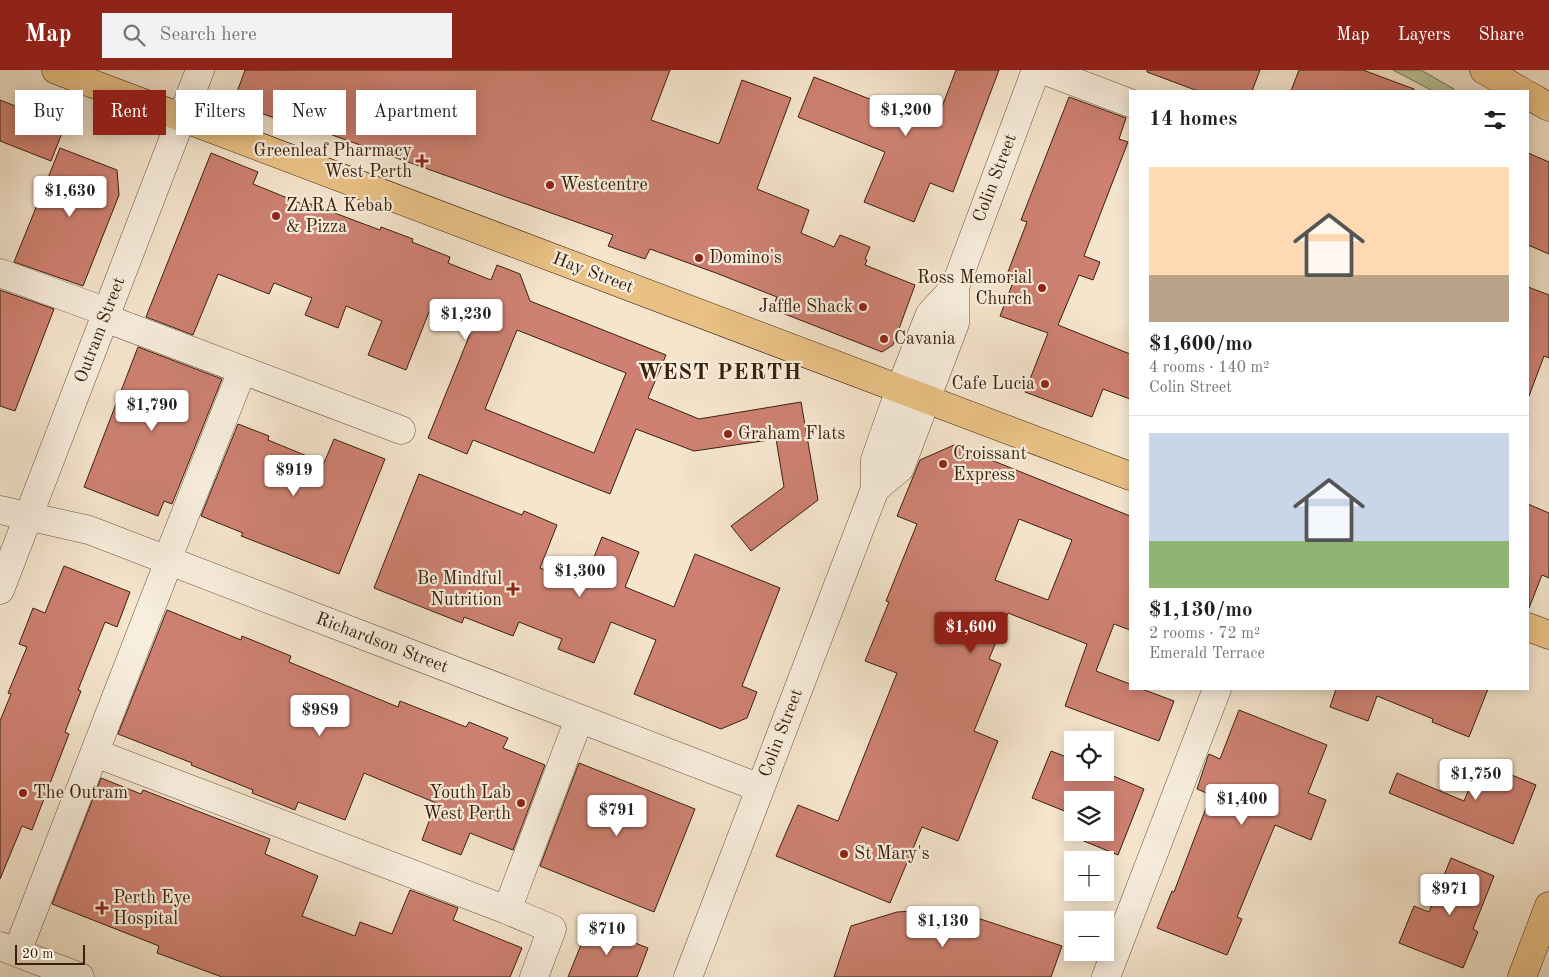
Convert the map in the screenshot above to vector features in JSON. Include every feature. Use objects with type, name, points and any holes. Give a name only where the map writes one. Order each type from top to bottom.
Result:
[{"type":"main road","name":"Hay Street","points":[[56,70],[176,116]]},
{"type":"main road","points":[[1484,70],[1519,90]]},
{"type":"main road","points":[[1529,96],[1549,107]]},
{"type":"main road","name":"Hay Street","points":[[227,135],[1129,476]]},
{"type":"main road","points":[[1529,627],[1549,635]]},
{"type":"main road","points":[[1522,977],[1549,906]]},
{"type":"street","name":"Outram Street","points":[[192,90],[200,70]]},
{"type":"street","name":"Colin Street","points":[[875,489],[900,468],[955,323],[955,287],[1036,70]]},
{"type":"street","points":[[1043,70],[1129,103]]},
{"type":"street","name":"Outram Street","points":[[0,590],[176,134]]},
{"type":"street","points":[[0,273],[242,371],[401,430]]},
{"type":"street","name":"Colin Street","points":[[688,977],[875,489],[875,460],[900,389],[930,314],[955,287]]},
{"type":"street","points":[[80,977],[8,949],[95,753],[242,371]]},
{"type":"street","name":"Richardson Street","points":[[0,510],[89,530],[760,788]]},
{"type":"street","points":[[1106,977],[1217,690]]},
{"type":"street","points":[[507,910],[580,719]]},
{"type":"street","points":[[95,753],[507,910],[552,929],[534,977]]},
{"type":"green space","points":[[1393,70],[1421,70],[1454,89],[1431,90]]},
{"type":"building","points":[[245,70],[670,70],[651,120],[719,144],[742,80],[791,98],[757,189],[809,210],[801,233],[834,247],[840,235],[870,247],[865,259],[867,260],[865,265],[915,285],[893,345],[882,352],[772,309],[777,297],[650,249],[645,259],[608,246],[613,235],[332,135],[346,135],[346,90],[273,90],[273,117],[263,114],[263,90],[238,90]]},
{"type":"building","points":[[956,70],[999,70],[953,192],[930,183],[914,222],[864,202],[885,152],[798,117],[814,77],[935,125]]},
{"type":"building","points":[[1147,70],[1260,70],[1252,90],[1195,90],[1147,72]]},
{"type":"building","points":[[1299,70],[1363,70],[1414,89],[1414,90],[1291,90]]},
{"type":"building","points":[[1069,97],[1126,118],[1119,139],[1128,142],[1084,256],[1100,262],[1093,280],[1079,275],[1058,325],[1129,354],[1129,399],[1103,389],[1092,417],[1025,392],[1048,333],[1000,316],[1014,280],[1006,277],[1027,222],[1021,220]]},
{"type":"building","points":[[0,100],[15,106],[15,135],[61,135],[51,161],[0,141]]},
{"type":"building","points":[[60,148],[117,170],[119,195],[83,286],[14,262]]},
{"type":"building","points":[[211,153],[258,172],[253,184],[307,206],[308,203],[380,230],[381,227],[413,239],[412,242],[450,257],[448,263],[491,280],[497,265],[520,274],[530,301],[666,355],[648,398],[699,419],[801,402],[818,500],[751,551],[731,526],[784,487],[776,439],[694,451],[636,429],[610,494],[473,440],[467,454],[428,438],[472,329],[429,312],[406,370],[368,355],[382,321],[346,306],[338,328],[305,315],[312,298],[274,283],[269,294],[218,274],[193,335],[146,317]],"holes":[[[517,330],[626,373],[594,453],[485,409]]]},
{"type":"building","points":[[1529,153],[1549,162],[1549,254],[1529,245]]},
{"type":"building","points":[[1529,287],[1549,295],[1549,358],[1544,356],[1529,396]]},
{"type":"building","points":[[0,290],[54,309],[15,411],[0,406]]},
{"type":"building","points":[[138,347],[222,379],[172,504],[164,501],[158,516],[84,487]]},
{"type":"building","points":[[238,424],[269,436],[268,440],[324,463],[334,439],[385,459],[339,574],[241,536],[243,533],[201,516]]},
{"type":"building","points":[[954,445],[1129,516],[1129,630],[1114,624],[1096,671],[1129,684],[1129,690],[1145,690],[1174,701],[1159,741],[1065,706],[1087,644],[1008,613],[989,659],[1001,664],[974,731],[998,741],[958,841],[922,827],[890,903],[776,856],[798,805],[838,821],[897,673],[865,661],[889,602],[886,601],[917,524],[897,516],[920,460]],"holes":[[[1019,519],[1072,540],[1048,600],[995,580]]]},
{"type":"building","points":[[419,474],[522,515],[524,511],[557,525],[540,568],[583,585],[602,537],[639,552],[625,587],[674,607],[695,554],[780,588],[742,686],[757,692],[747,718],[721,729],[634,694],[656,640],[611,622],[594,663],[558,649],[562,639],[519,622],[513,636],[464,617],[462,623],[374,588]]},
{"type":"building","points":[[1529,504],[1549,513],[1549,578],[1542,575],[1529,608]]},
{"type":"building","points":[[64,566],[130,592],[117,627],[105,622],[78,690],[81,691],[65,732],[69,734],[32,830],[22,826],[0,879],[0,721],[11,694],[8,693],[27,647],[19,644],[33,608],[45,613]]},
{"type":"building","points":[[167,610],[241,640],[242,636],[291,656],[289,662],[398,707],[400,701],[466,727],[469,722],[508,738],[503,748],[545,765],[513,850],[470,833],[461,855],[422,840],[436,803],[364,773],[345,820],[298,802],[295,810],[252,793],[253,790],[191,765],[192,763],[118,734]]},
{"type":"building","points":[[1336,690],[1488,690],[1469,737],[1432,722],[1433,719],[1377,696],[1368,721],[1330,707]]},
{"type":"building","points":[[1239,710],[1327,745],[1308,793],[1326,800],[1311,840],[1275,825],[1237,917],[1242,919],[1227,955],[1157,928],[1172,891],[1174,892],[1211,795],[1197,789],[1208,756],[1209,754],[1220,759]]},
{"type":"building","points":[[1051,751],[1064,756],[1064,781],[1114,781],[1114,776],[1144,789],[1118,855],[1114,853],[1114,851],[1108,851],[1084,841],[1114,841],[1114,791],[1064,791],[1064,811],[1032,798]]},
{"type":"building","points":[[1480,762],[1536,785],[1513,844],[1389,793],[1397,773],[1464,801]]},
{"type":"building","points":[[579,763],[695,809],[654,912],[540,866]]},
{"type":"building","points":[[101,778],[141,794],[143,790],[270,839],[265,854],[318,876],[302,916],[355,936],[360,922],[392,934],[410,890],[458,908],[453,920],[522,948],[510,977],[222,977],[157,953],[159,946],[52,904]]},
{"type":"building","points":[[1451,858],[1494,876],[1473,929],[1478,932],[1463,968],[1399,943],[1414,906],[1429,912]]},
{"type":"building","points":[[950,909],[1062,946],[1051,977],[834,977],[851,926],[897,912]]},
{"type":"building","points":[[589,925],[648,948],[637,977],[568,977]]},
{"type":"place","name":"Greenleaf Pharmacy West Perth","points":[[422,161]]},
{"type":"place","name":"Westcentre","points":[[550,185]]},
{"type":"place","name":"ZARA Kebab & Pizza","points":[[276,216]]},
{"type":"place","name":"Domino's","points":[[699,258]]},
{"type":"place","name":"Ross Memorial Church","points":[[1042,288]]},
{"type":"place","name":"Jaffle Shack","points":[[863,307]]},
{"type":"place","name":"Cavania","points":[[884,339]]},
{"type":"place","name":"Cafe Lucia","points":[[1045,384]]},
{"type":"place","name":"Graham Flats","points":[[728,434]]},
{"type":"place","name":"Croissant Express","points":[[943,464]]},
{"type":"place","name":"Be Mindful Nutrition","points":[[513,589]]},
{"type":"place","name":"The Outram","points":[[23,793]]},
{"type":"place","name":"Youth Lab West Perth","points":[[521,803]]},
{"type":"place","name":"St Mary's","points":[[844,854]]},
{"type":"place","name":"Perth Eye Hospital","points":[[102,908]]},
{"type":"district","name":"WEST PERTH","points":[[720,373]]}]
